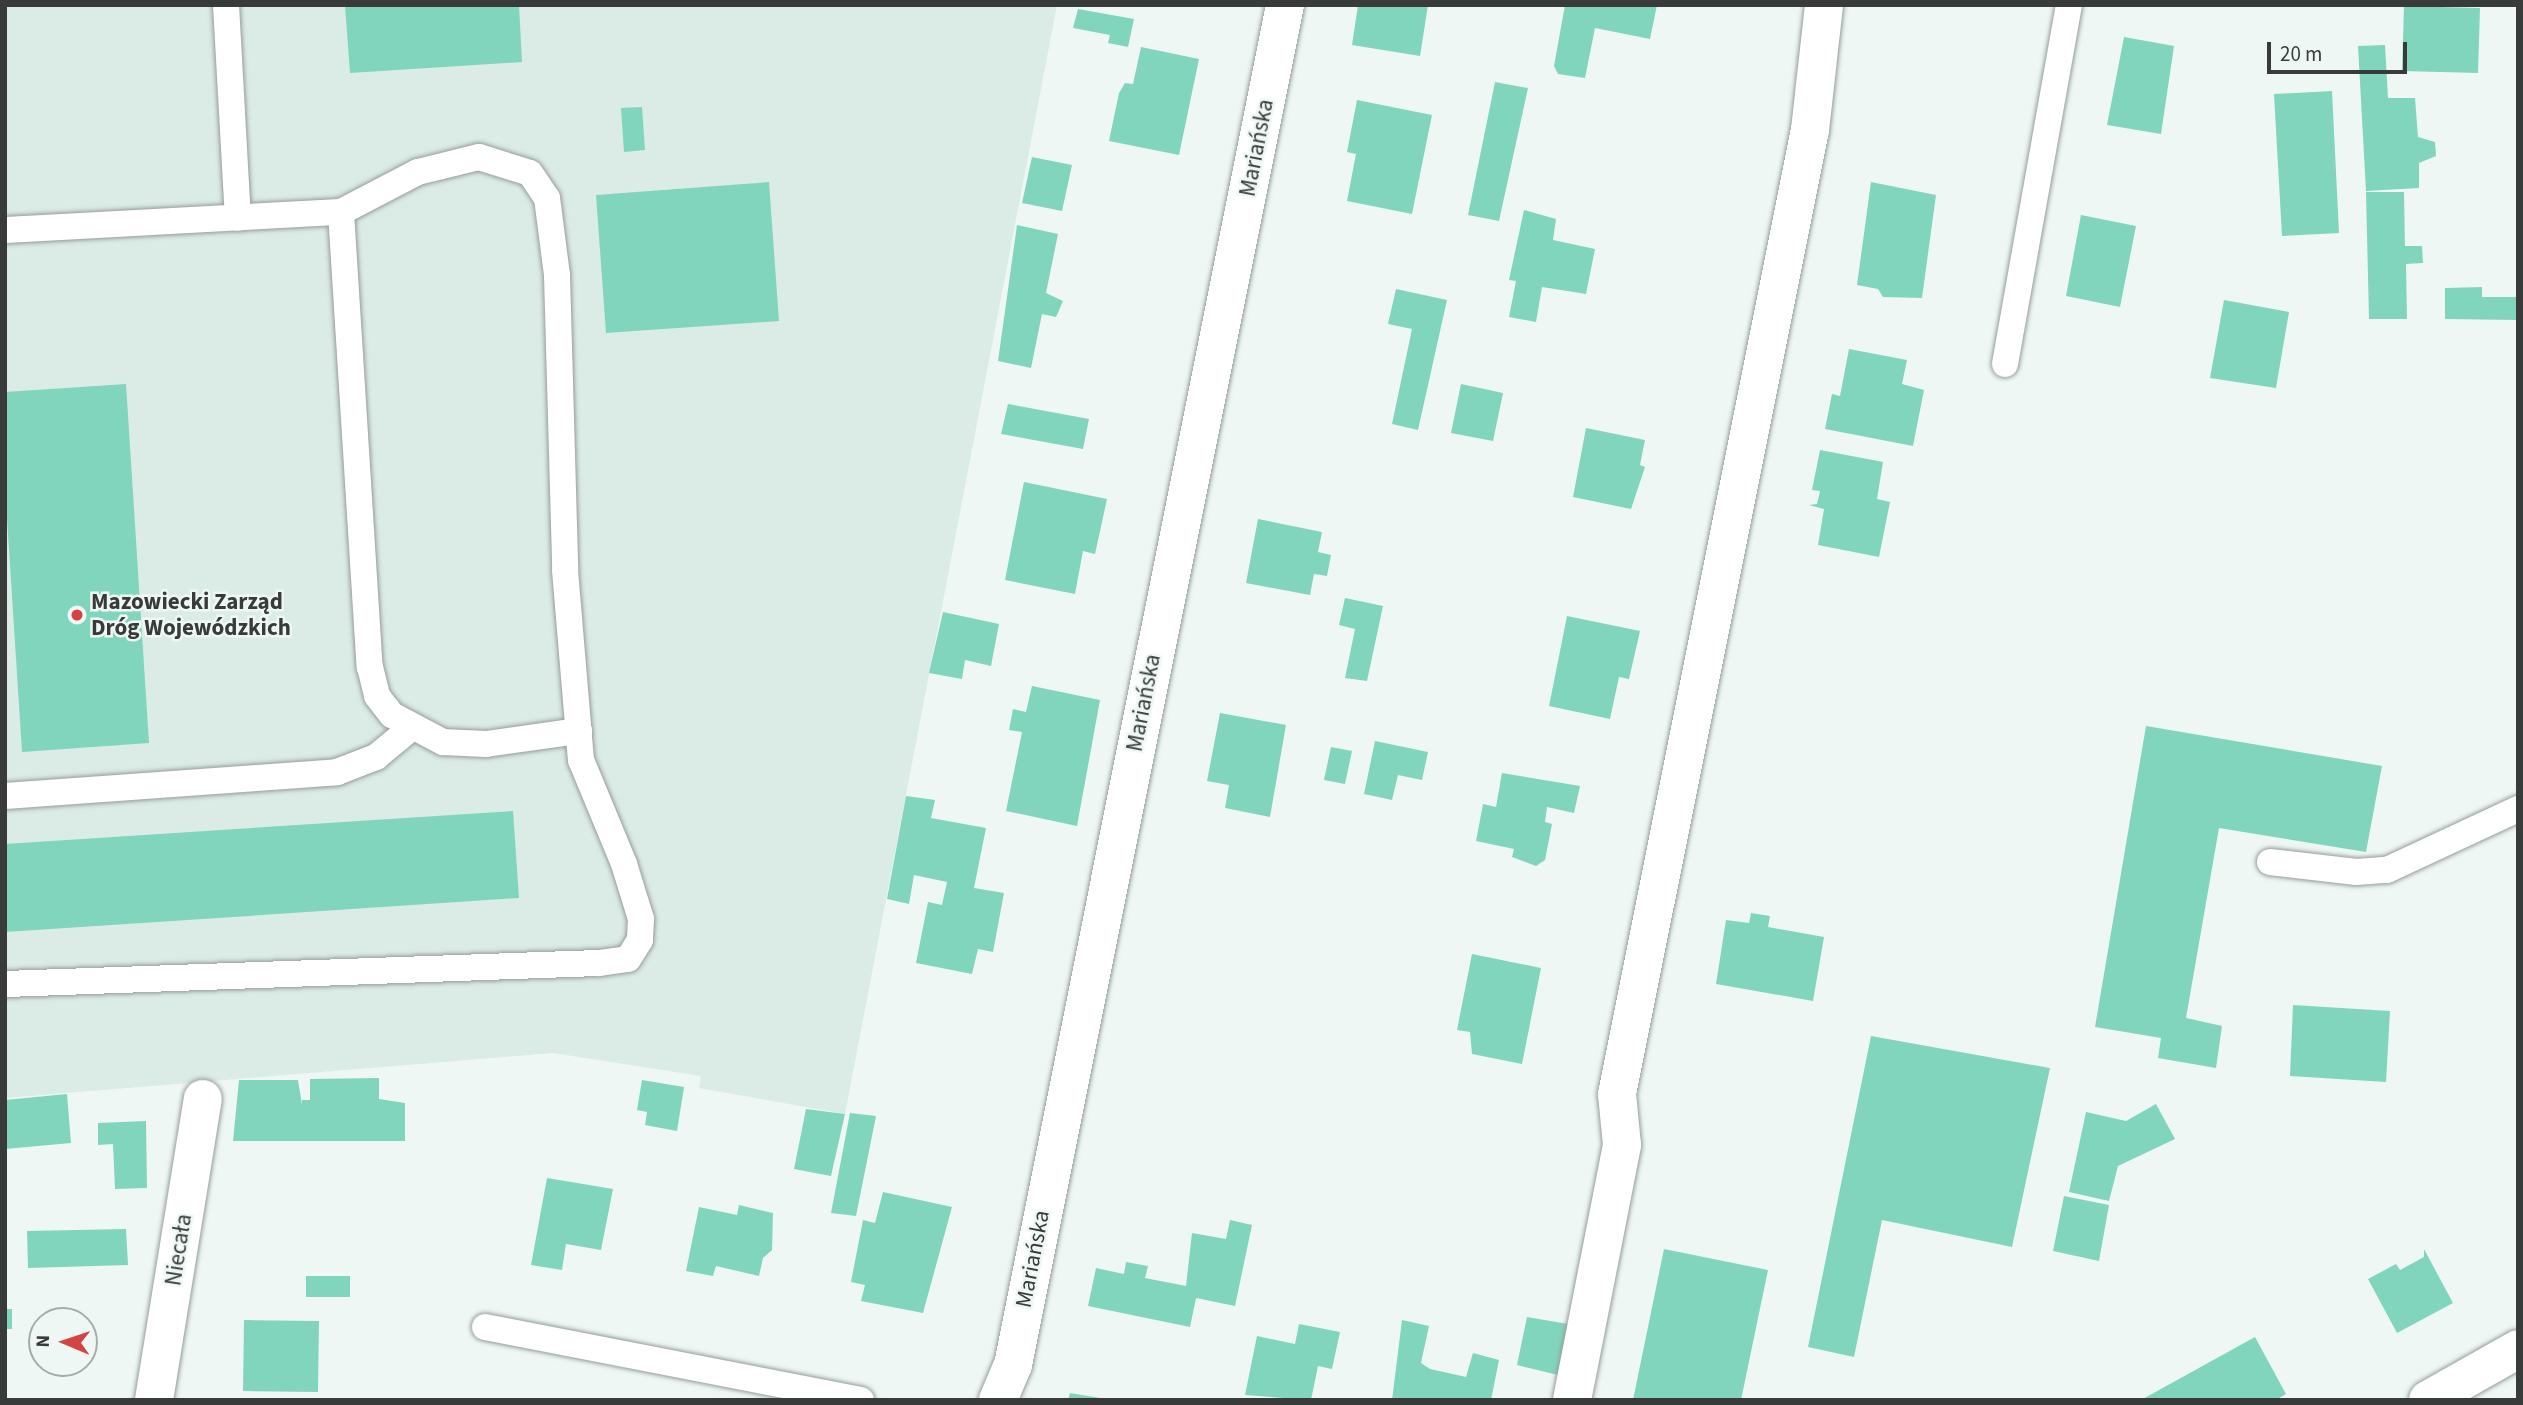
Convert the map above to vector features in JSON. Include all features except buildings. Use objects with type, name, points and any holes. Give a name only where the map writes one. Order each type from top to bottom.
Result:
[{"type":"street","name":"Mariańska","points":[[998,1400],[1013,1365],[1285,5]]},
{"type":"street","points":[[1572,1400],[1622,1145],[1617,1094],[1810,130],[1824,5]]},
{"type":"street","name":"Niecała","points":[[154,1400],[203,1099]]},
{"type":"street","points":[[2428,1400],[2518,1349]]},
{"type":"lane","points":[[226,5],[239,218]]},
{"type":"lane","points":[[2005,364],[2069,5]]},
{"type":"lane","points":[[5,230],[341,212],[418,172],[479,157],[530,173],[547,198],[557,275],[565,569],[581,760],[624,863],[641,919],[640,940],[628,959],[5,984]]},
{"type":"lane","points":[[341,212],[370,667],[377,696],[411,728],[443,742],[466,745],[579,731]]},
{"type":"lane","points":[[5,796],[337,772],[376,757],[411,728]]},
{"type":"lane","points":[[2270,862],[2356,872],[2388,870],[2518,809]]},
{"type":"lane","points":[[485,1327],[861,1400]]},
{"type":"shaded area","name":"Mazowiecki Zarząd Dróg Wojewódzkich","points":[[5,5],[1057,5],[845,1114],[699,1088],[701,1076],[553,1053],[5,1098]]},
{"type":"place","name":"Mazowiecki Zarząd Dróg Wojewódzkich","points":[[77,615]]}]
